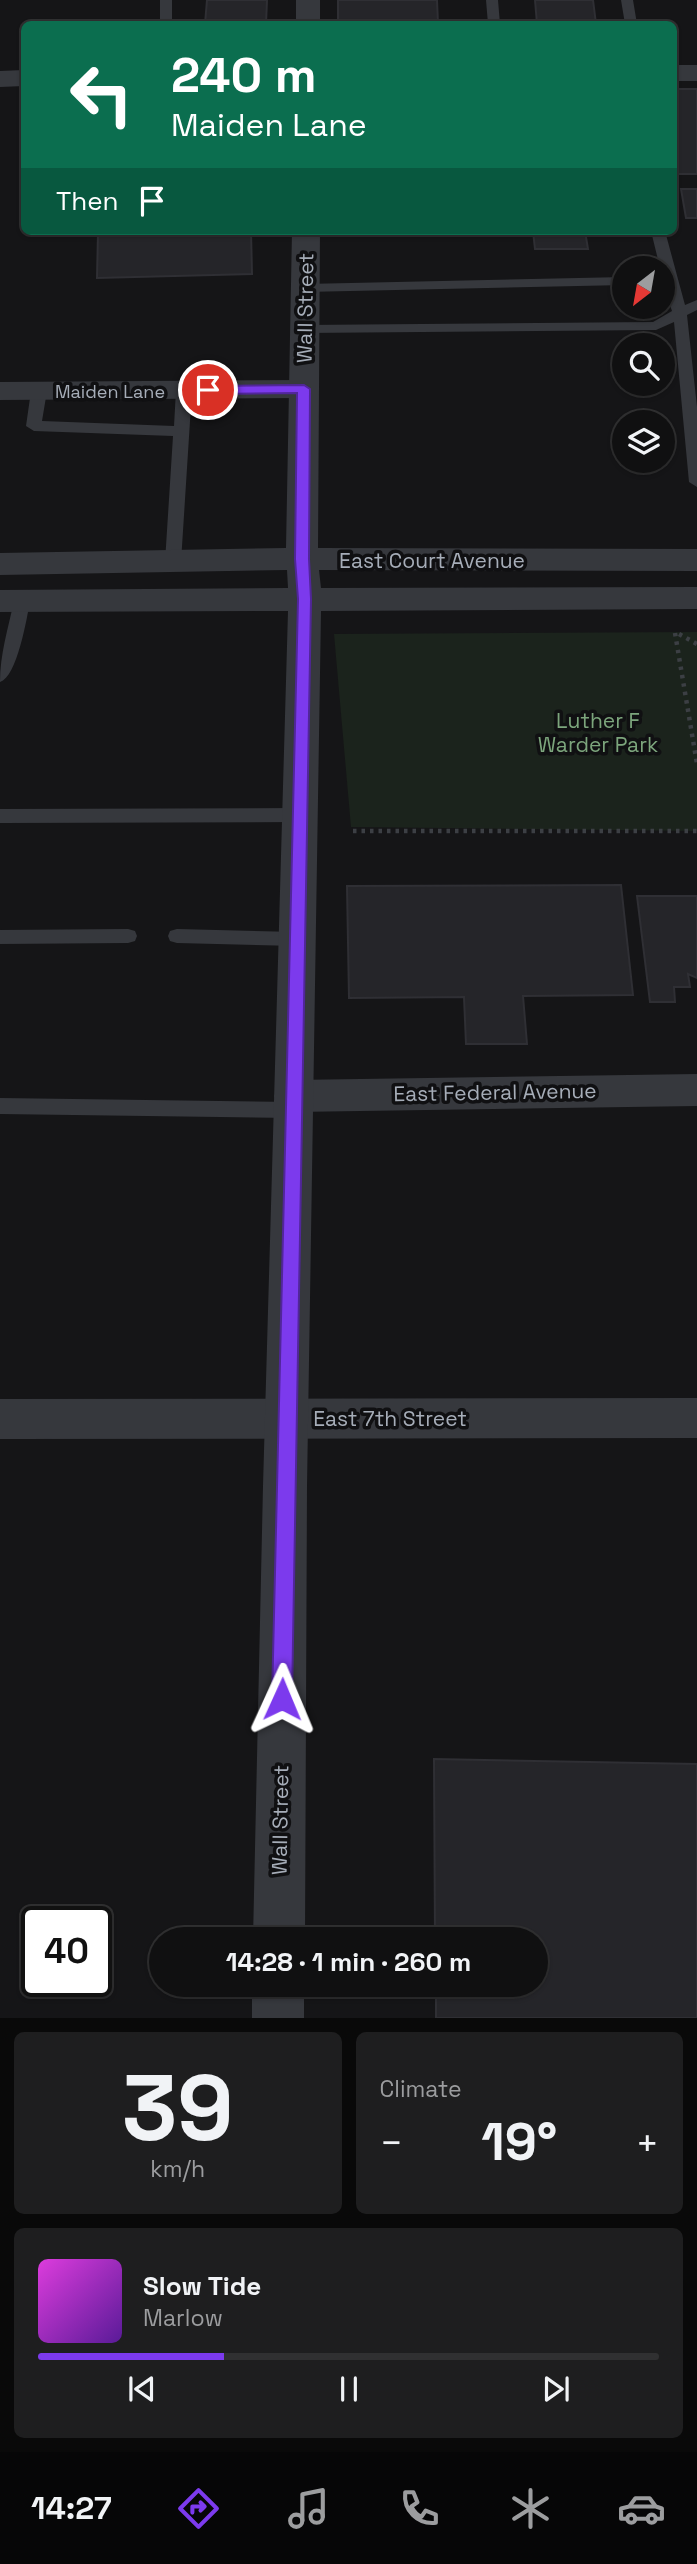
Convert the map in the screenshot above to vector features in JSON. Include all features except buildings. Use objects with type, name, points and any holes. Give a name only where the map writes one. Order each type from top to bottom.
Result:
[{"type":"street","points":[[308,0],[308,21]]},
{"type":"street","points":[[677,73],[697,73]]},
{"type":"street","points":[[0,79],[21,78]]},
{"type":"street","name":"Wall Street","points":[[279,1927],[293,1103],[301,815],[306,235]]},
{"type":"street","name":"Maiden Lane","points":[[0,391],[304,389]]},
{"type":"street","name":"East Court Avenue","points":[[11,601],[303,579],[697,560]]},
{"type":"street","name":"East Court Avenue","points":[[0,564],[173,562],[303,579],[697,598]]},
{"type":"street","name":"East Federal Avenue","points":[[293,1103],[697,1090]]},
{"type":"street","name":"East 7th Street","points":[[0,1419],[697,1418]]},
{"type":"street","points":[[278,1997],[278,2018]]},
{"type":"lane","points":[[166,0],[166,21]]},
{"type":"lane","points":[[492,0],[494,21]]},
{"type":"lane","points":[[627,0],[630,21]]},
{"type":"lane","points":[[659,235],[662,256]]},
{"type":"lane","points":[[305,288],[612,281]]},
{"type":"lane","points":[[676,303],[680,313],[697,482]]},
{"type":"lane","points":[[304,329],[656,326],[697,304]]},
{"type":"lane","points":[[173,562],[184,390]]},
{"type":"lane","points":[[39,391],[34,426],[181,431]]},
{"type":"lane","points":[[0,676],[15,637],[11,601]]},
{"type":"lane","points":[[0,816],[301,815]]},
{"type":"lane","points":[[0,937],[128,936]]},
{"type":"lane","points":[[177,936],[297,939]]},
{"type":"lane","points":[[0,1106],[293,1103]]},
{"type":"path","points":[[697,645],[675,632],[697,764]]},
{"type":"path","points":[[353,831],[697,831]]},
{"type":"green space","name":"Luther F Warder Park","points":[[697,632],[697,831],[351,827],[334,634]]},
{"type":"route","points":[[208,390],[304,389],[300,840],[282,1699]]}]
